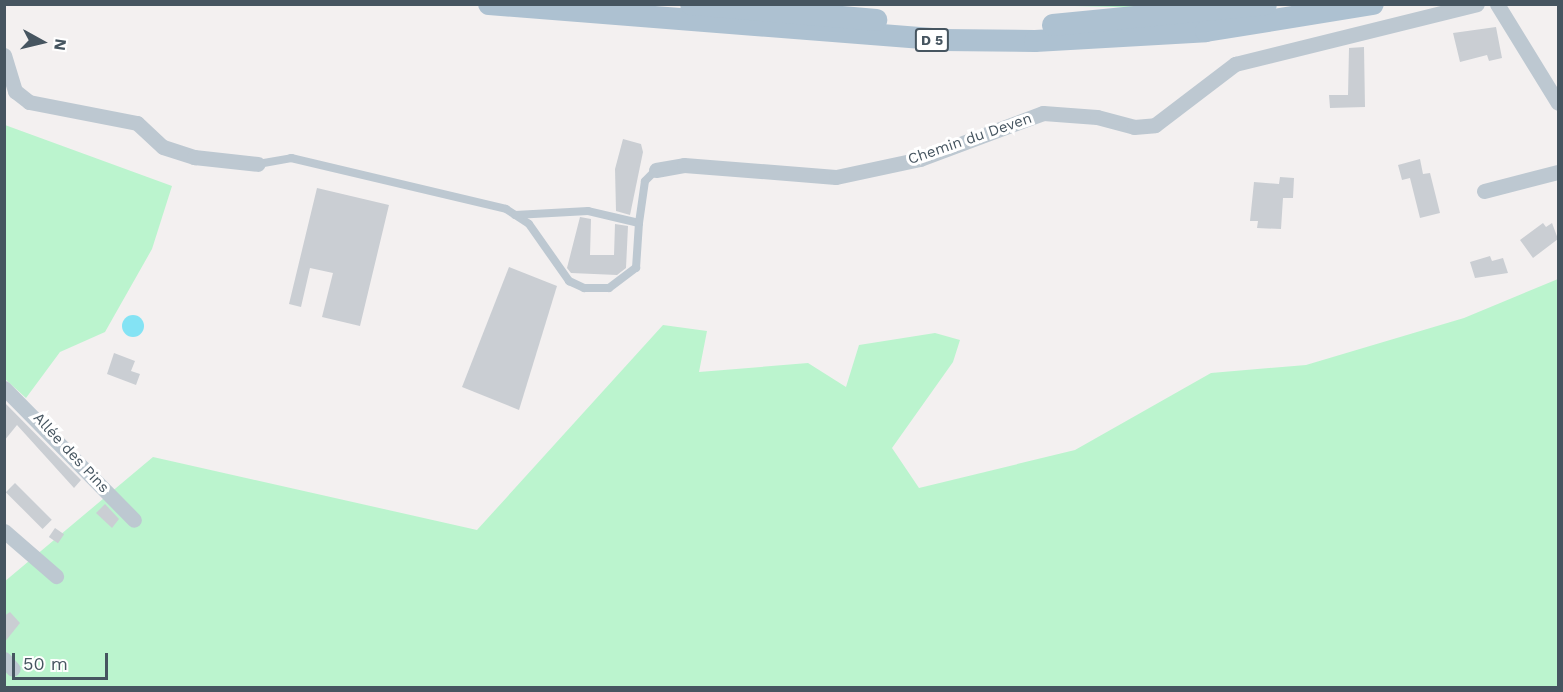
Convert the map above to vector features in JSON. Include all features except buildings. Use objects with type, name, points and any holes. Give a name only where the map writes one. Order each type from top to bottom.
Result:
[{"type":"main road","name":"D 5","points":[[489,4],[918,39],[1035,41],[1206,31],[1373,4]]},
{"type":"main road","name":"D 5","points":[[691,4],[1032,26],[1266,4]]},
{"type":"street","name":"Chemin du Deven","points":[[656,170],[684,165],[836,177],[920,159],[1043,113],[1155,125],[1235,64],[1478,4]]},
{"type":"street","points":[[1497,4],[1558,103]]},
{"type":"street","points":[[4,54],[15,91],[29,102],[137,123],[163,147],[194,157],[258,164]]},
{"type":"street","points":[[1484,191],[1558,172]]},
{"type":"street","name":"Allée des Pins","points":[[4,388],[134,520]]},
{"type":"street","points":[[4,531],[56,576]]},
{"type":"lane","points":[[258,164],[291,158],[366,172],[515,215],[529,224],[569,281],[584,288],[609,288],[627,279],[636,268],[645,181],[656,170]]},
{"type":"lane","points":[[515,215],[588,211],[639,223]]},
{"type":"green space","points":[[991,4],[1175,5],[1153,8]]},
{"type":"green space","points":[[5,125],[172,186],[152,249],[105,332],[60,352],[26,398],[5,379]]},
{"type":"green space","points":[[1558,279],[1558,687],[5,687],[4,582],[153,457],[477,530],[663,325],[707,331],[699,372],[808,363],[846,387],[859,345],[935,333],[960,340],[953,362],[892,448],[919,488],[1075,450],[1211,373],[1306,365],[1464,318]]},
{"type":"water","points":[[133,315],[141,318],[144,326],[141,334],[133,337],[125,334],[122,326],[125,318]]}]
